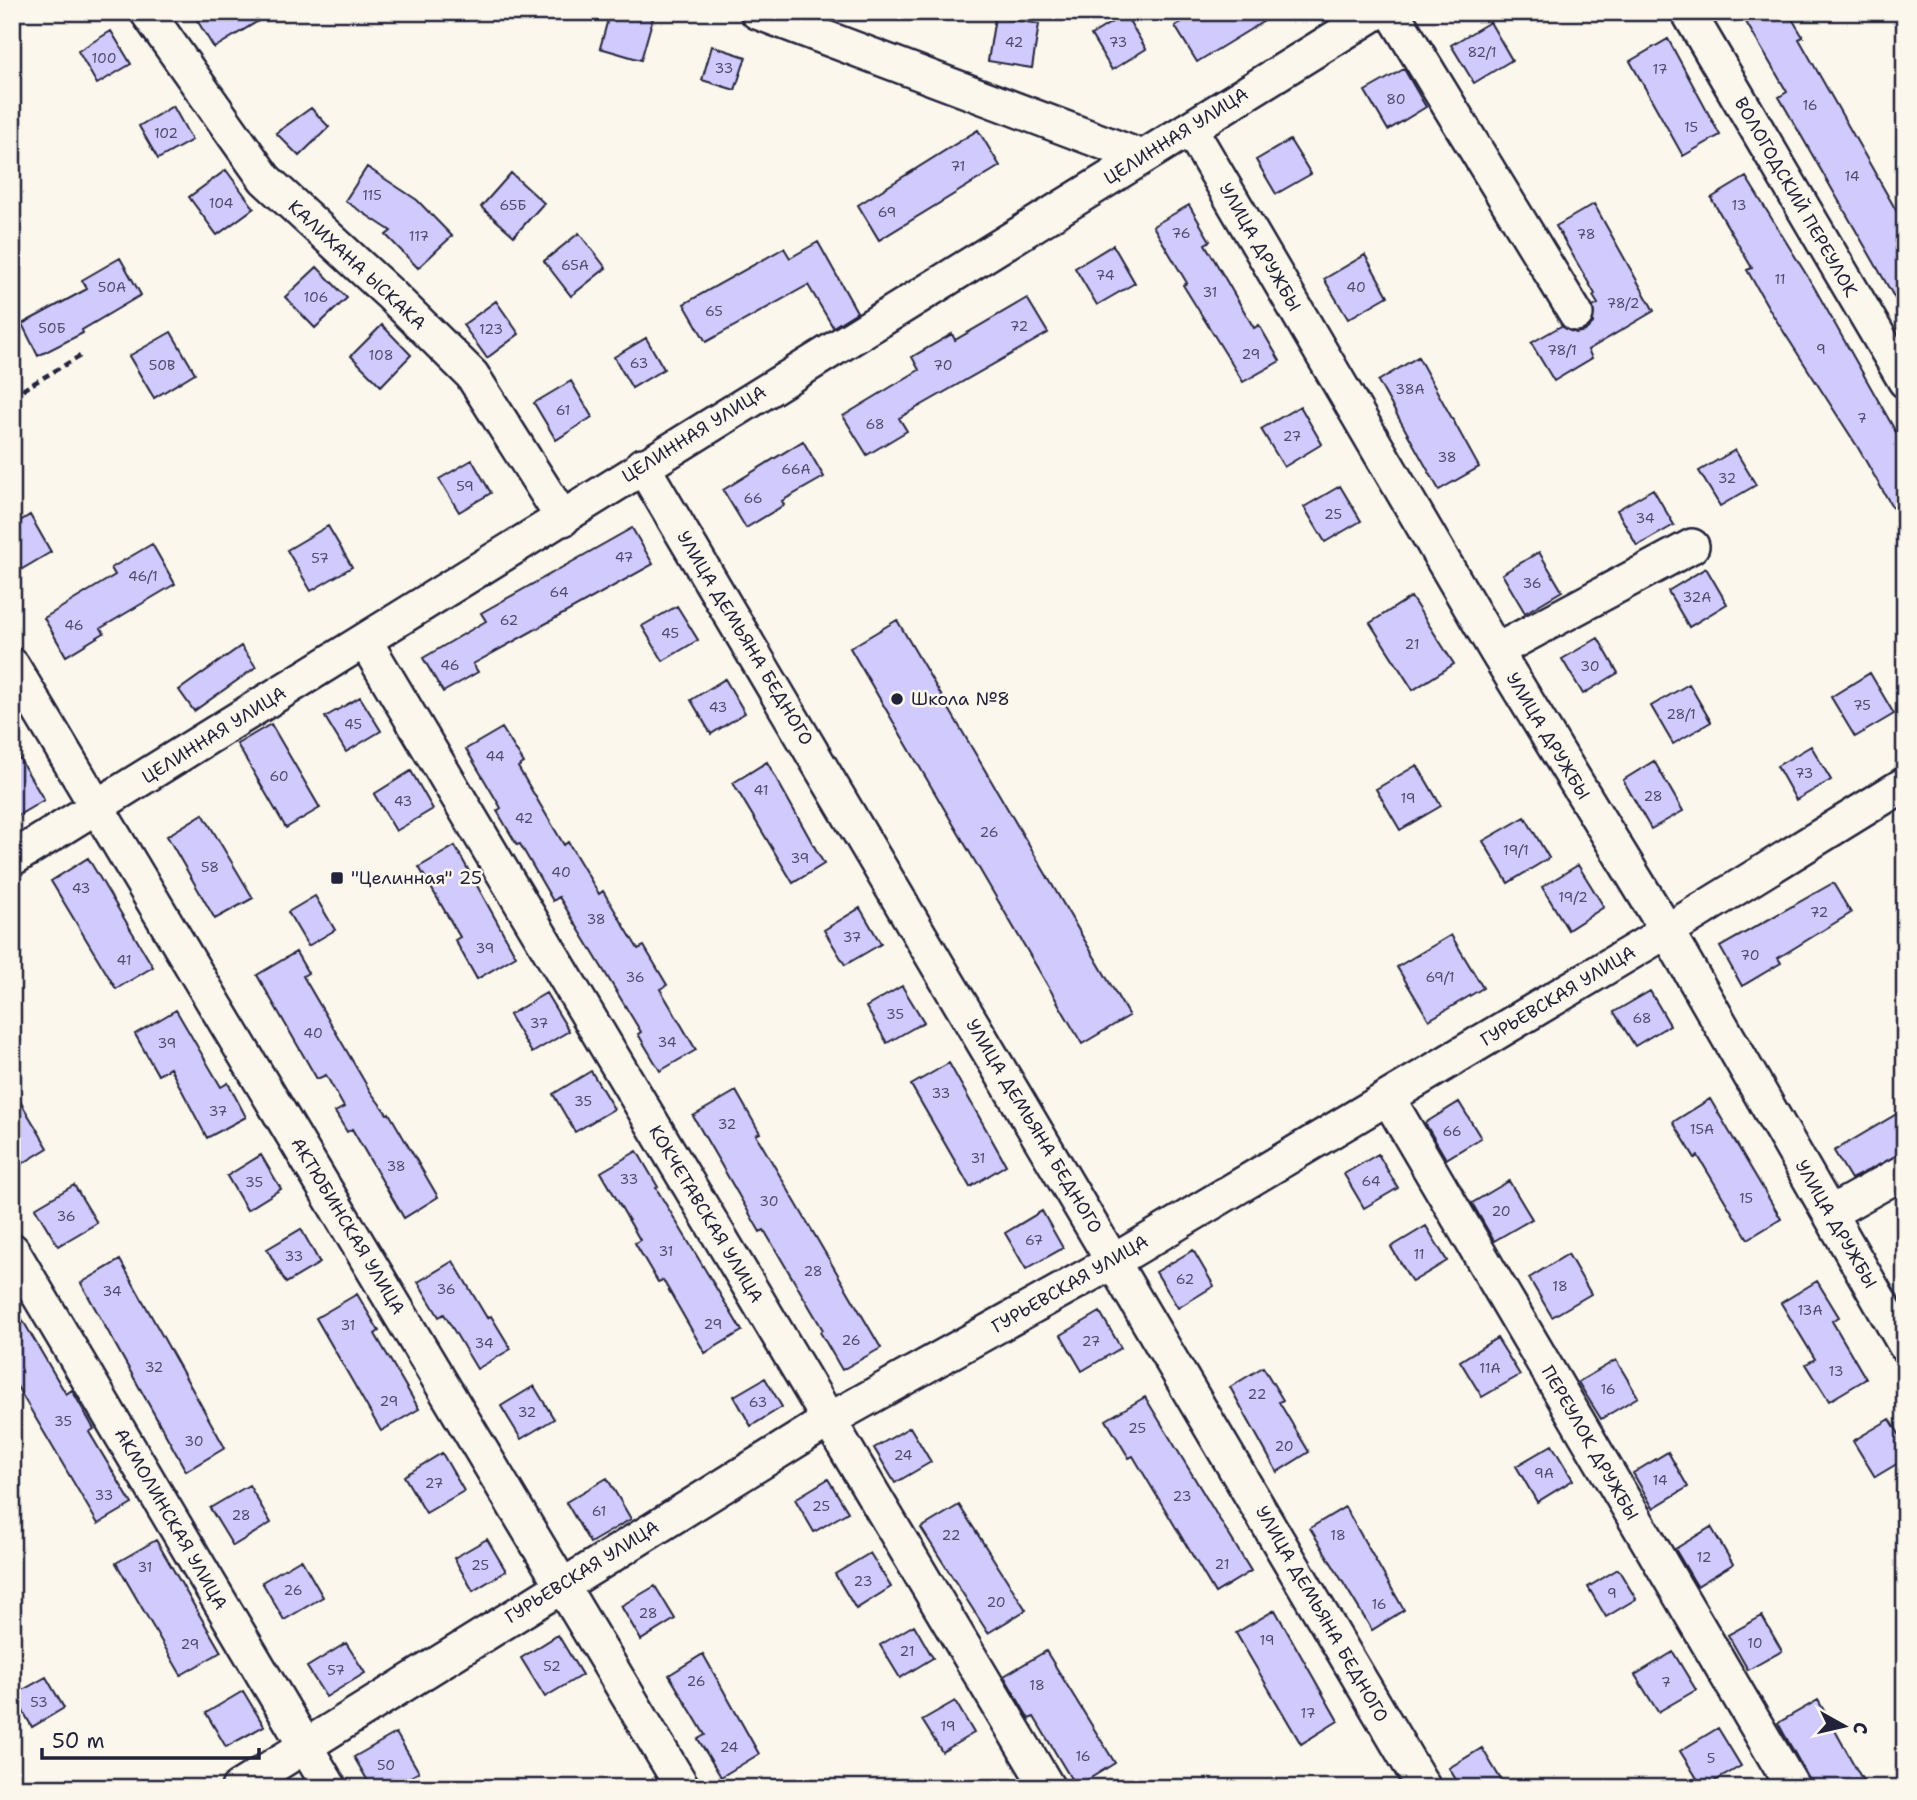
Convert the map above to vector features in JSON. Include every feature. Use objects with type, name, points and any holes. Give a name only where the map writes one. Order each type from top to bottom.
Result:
[{"type":"street","name":"КАЛИХАНА ЫСКАКА","points":[[147,12],[265,179],[390,294],[472,375],[563,519]]},
{"type":"street","points":[[757,12],[1142,157]]},
{"type":"street","name":"ЦЕЛИННАЯ УЛИЦА","points":[[12,859],[563,519],[642,465],[1377,12]]},
{"type":"street","points":[[1392,12],[1576,314]]},
{"type":"street","name":"ВОЛОГОДСКИЙ ПЕРЕУЛОК","points":[[1688,12],[1905,381]]},
{"type":"street","name":"УЛИЦА ДРУЖБЫ","points":[[1190,128],[1496,651],[1667,931],[1905,1345]]},
{"type":"street","name":"УЛИЦА ДЕМЬЯНА БЕДНОГО","points":[[642,465],[1424,1788]]},
{"type":"street","points":[[1496,651],[1692,546]]},
{"type":"street","name":"КОКЧЕТАВСКАЯ УЛИЦА","points":[[365,641],[1048,1788]]},
{"type":"street","name":"АКТЮБИНСКАЯ УЛИЦА","points":[[12,665],[683,1788]]},
{"type":"street","name":"ГУРЬЕВСКАЯ УЛИЦА","points":[[238,1788],[303,1745],[829,1420],[1114,1261],[1667,931],[1905,784]]},
{"type":"street","name":"ПЕРЕУЛОК ДРУЖБЫ","points":[[1388,1098],[1793,1788]]},
{"type":"street","points":[[1830,1213],[1905,1171]]},
{"type":"street","name":"АКМОЛИНСКАЯ УЛИЦА","points":[[12,1250],[330,1788]]},
{"type":"path","points":[[12,396],[80,356]]},
{"type":"building","points":[[192,12],[273,12],[214,48]]},
{"type":"building","points":[[610,12],[634,12],[653,18],[641,60],[600,48]]},
{"type":"building","points":[[1198,12],[1279,12],[1197,62],[1175,26]]},
{"type":"building","points":[[1763,12],[1788,12],[1803,37],[1799,39],[1905,226],[1905,316],[1779,97],[1787,92],[1746,22]]},
{"type":"building","points":[[1125,14],[1146,49],[1112,70],[1091,35]]},
{"type":"building","points":[[995,17],[1039,24],[1032,68],[988,61]]},
{"type":"building","points":[[1490,22],[1512,60],[1474,83],[1451,45]]},
{"type":"building","points":[[111,31],[131,64],[97,84],[78,51]]},
{"type":"building","points":[[1668,39],[1720,135],[1683,156],[1630,61]]},
{"type":"building","points":[[712,46],[746,57],[735,90],[702,80]]},
{"type":"building","points":[[1404,69],[1426,107],[1388,130],[1365,91]]},
{"type":"building","points":[[173,106],[192,140],[158,159],[139,126]]},
{"type":"building","points":[[311,108],[329,127],[299,156],[276,133]]},
{"type":"building","points":[[978,130],[1000,166],[879,240],[858,205]]},
{"type":"building","points":[[1290,140],[1311,174],[1276,194],[1256,160]]},
{"type":"building","points":[[367,167],[417,200],[452,236],[418,268],[386,235],[391,231],[345,201]]},
{"type":"building","points":[[226,170],[254,208],[217,235],[189,197]]},
{"type":"building","points":[[511,173],[544,203],[514,236],[481,207]]},
{"type":"building","points":[[1746,177],[1814,287],[1905,448],[1905,529],[1857,446],[1771,312],[1747,270],[1752,268],[1711,198]]},
{"type":"building","points":[[1594,204],[1654,311],[1588,350],[1592,358],[1554,381],[1531,343],[1561,326],[1576,333],[1585,331],[1593,323],[1593,307],[1598,304],[1556,226]]},
{"type":"building","points":[[1189,205],[1210,241],[1205,244],[1254,328],[1259,325],[1280,361],[1243,382],[1183,285],[1187,283],[1153,226]]},
{"type":"building","points":[[579,233],[606,268],[571,296],[544,261]]},
{"type":"building","points":[[818,242],[857,312],[833,327],[808,285],[706,342],[684,304],[784,248],[790,258]]},
{"type":"building","points":[[1113,245],[1135,283],[1097,305],[1075,268]]},
{"type":"building","points":[[1365,255],[1388,296],[1348,319],[1324,279]]},
{"type":"building","points":[[120,258],[141,295],[82,330],[83,333],[38,356],[22,324],[87,289],[82,280]]},
{"type":"building","points":[[317,267],[347,298],[315,328],[285,297]]},
{"type":"building","points":[[1027,298],[1048,333],[899,418],[907,431],[867,455],[843,416],[919,370],[912,357],[952,334],[955,340]]},
{"type":"building","points":[[496,301],[519,334],[487,358],[463,325]]},
{"type":"building","points":[[382,325],[411,355],[381,386],[351,356]]},
{"type":"building","points":[[171,332],[195,373],[154,398],[129,356]]},
{"type":"building","points":[[646,338],[664,369],[632,388],[614,357]]},
{"type":"building","points":[[1418,357],[1479,467],[1439,490],[1378,381]]},
{"type":"building","points":[[571,381],[592,417],[556,440],[534,403]]},
{"type":"building","points":[[1300,406],[1322,444],[1284,467],[1261,429]]},
{"type":"building","points":[[803,441],[824,477],[782,501],[784,505],[746,528],[723,490]]},
{"type":"building","points":[[1735,450],[1756,485],[1720,506],[1699,471]]},
{"type":"building","points":[[472,460],[491,493],[459,512],[439,479]]},
{"type":"building","points":[[1340,486],[1361,521],[1325,542],[1304,507]]},
{"type":"building","points":[[1653,489],[1674,525],[1637,546],[1617,510]]},
{"type":"building","points":[[30,515],[51,552],[12,575],[12,526]]},
{"type":"building","points":[[328,526],[352,567],[311,591],[287,550]]},
{"type":"building","points":[[632,528],[653,564],[473,664],[478,672],[443,692],[423,658],[486,621],[481,613]]},
{"type":"building","points":[[152,544],[175,584],[101,628],[104,633],[66,656],[44,618],[115,575],[111,568]]},
{"type":"building","points":[[1539,552],[1562,591],[1525,613],[1502,574]]},
{"type":"building","points":[[1706,568],[1727,604],[1689,627],[1668,591]]},
{"type":"building","points":[[1411,597],[1454,664],[1413,690],[1370,623]]},
{"type":"building","points":[[677,606],[698,640],[663,661],[642,626]]},
{"type":"building","points":[[897,620],[1129,1016],[1082,1044],[850,648]]},
{"type":"building","points":[[1598,638],[1618,673],[1583,694],[1562,659]]},
{"type":"building","points":[[241,646],[256,667],[194,711],[179,690]]},
{"type":"building","points":[[1870,673],[1894,714],[1855,737],[1831,697]]},
{"type":"building","points":[[725,679],[745,713],[711,734],[691,700]]},
{"type":"building","points":[[1689,684],[1711,722],[1673,744],[1651,706]]},
{"type":"building","points":[[360,697],[381,731],[346,752],[325,717]]},
{"type":"building","points":[[271,724],[320,808],[286,828],[237,744]]},
{"type":"building","points":[[502,728],[524,763],[518,767],[564,845],[568,842],[599,894],[603,891],[638,949],[644,946],[667,985],[660,989],[696,1050],[660,1071],[638,1034],[641,1032],[559,897],[553,901],[520,844],[517,845],[497,811],[501,808],[466,749]]},
{"type":"building","points":[[12,746],[44,800],[12,819]]},
{"type":"building","points":[[1811,746],[1831,780],[1796,800],[1777,766]]},
{"type":"building","points":[[1654,761],[1683,811],[1651,829],[1623,780]]},
{"type":"building","points":[[767,762],[824,864],[793,883],[733,783]]},
{"type":"building","points":[[1417,765],[1441,806],[1400,830],[1376,789]]},
{"type":"building","points":[[411,771],[433,809],[396,831],[374,794]]},
{"type":"building","points":[[203,814],[253,898],[215,919],[167,836]]},
{"type":"building","points":[[1525,817],[1549,858],[1508,883],[1483,841]]},
{"type":"building","points":[[455,846],[516,956],[477,979],[455,940],[460,937],[419,867]]},
{"type":"building","points":[[88,858],[153,967],[116,989],[51,881]]},
{"type":"building","points":[[1578,865],[1604,907],[1568,930],[1542,887]]},
{"type":"building","points":[[1833,883],[1851,913],[1778,958],[1781,963],[1742,986],[1720,947]]},
{"type":"building","points":[[315,896],[335,930],[308,946],[288,912]]},
{"type":"building","points":[[860,908],[881,944],[845,965],[824,930]]},
{"type":"building","points":[[1451,935],[1483,988],[1429,1020],[1397,967]]},
{"type":"building","points":[[296,952],[308,973],[303,976],[370,1091],[387,1114],[389,1113],[438,1197],[404,1218],[352,1129],[347,1132],[335,1112],[344,1107],[326,1075],[317,1079],[257,975]]},
{"type":"building","points":[[902,986],[924,1022],[887,1043],[866,1007]]},
{"type":"building","points":[[1650,991],[1670,1025],[1635,1046],[1614,1012]]},
{"type":"building","points":[[546,993],[569,1031],[532,1053],[509,1015]]},
{"type":"building","points":[[176,1010],[221,1087],[228,1083],[246,1117],[207,1138],[170,1068],[158,1075],[135,1034]]},
{"type":"building","points":[[949,1063],[1006,1165],[970,1187],[911,1085]]},
{"type":"building","points":[[591,1071],[614,1109],[575,1132],[553,1094]]},
{"type":"building","points":[[12,1088],[48,1148],[12,1170]]},
{"type":"building","points":[[736,1091],[760,1133],[756,1135],[881,1348],[842,1370],[820,1332],[823,1330],[764,1230],[760,1232],[693,1116]]},
{"type":"building","points":[[1710,1099],[1781,1219],[1748,1239],[1698,1156],[1695,1158],[1673,1122]]},
{"type":"building","points":[[1459,1102],[1481,1138],[1446,1159],[1425,1123]]},
{"type":"building","points":[[1905,1109],[1905,1152],[1851,1179],[1834,1151]]},
{"type":"building","points":[[637,1151],[658,1187],[656,1188],[742,1331],[705,1353],[663,1280],[658,1282],[635,1243],[640,1240],[601,1172]]},
{"type":"building","points":[[1378,1154],[1398,1188],[1364,1208],[1344,1174]]},
{"type":"building","points":[[261,1155],[281,1189],[247,1210],[227,1176]]},
{"type":"building","points":[[1509,1181],[1532,1219],[1494,1241],[1472,1203]]},
{"type":"building","points":[[74,1185],[97,1223],[58,1246],[35,1208]]},
{"type":"building","points":[[1042,1211],[1063,1248],[1026,1269],[1005,1233]]},
{"type":"building","points":[[1426,1226],[1447,1261],[1412,1282],[1391,1247]]},
{"type":"building","points":[[301,1229],[320,1263],[286,1283],[267,1249]]},
{"type":"building","points":[[1193,1250],[1214,1286],[1178,1308],[1156,1272]]},
{"type":"building","points":[[1568,1254],[1591,1294],[1552,1317],[1529,1278]]},
{"type":"building","points":[[120,1260],[225,1448],[186,1471],[81,1283]]},
{"type":"building","points":[[453,1261],[487,1318],[491,1316],[511,1349],[477,1369],[444,1314],[439,1317],[418,1282]]},
{"type":"building","points":[[1817,1281],[1839,1317],[1832,1321],[1866,1379],[1829,1401],[1806,1364],[1815,1359],[1781,1303]]},
{"type":"building","points":[[357,1294],[379,1331],[375,1334],[419,1409],[381,1431],[316,1318]]},
{"type":"building","points":[[12,1302],[66,1394],[72,1390],[94,1429],[89,1432],[132,1504],[98,1524],[12,1378]]},
{"type":"building","points":[[1100,1312],[1121,1348],[1082,1371],[1061,1335]]},
{"type":"building","points":[[1497,1338],[1520,1375],[1482,1397],[1460,1361]]},
{"type":"building","points":[[1616,1360],[1638,1397],[1601,1419],[1578,1382]]},
{"type":"building","points":[[1263,1367],[1283,1400],[1279,1402],[1309,1452],[1277,1472],[1230,1387]]},
{"type":"building","points":[[765,1378],[782,1407],[751,1426],[734,1396]]},
{"type":"building","points":[[534,1386],[554,1419],[521,1439],[501,1406]]},
{"type":"building","points":[[1145,1397],[1251,1571],[1215,1593],[1133,1456],[1129,1458],[1106,1420]]},
{"type":"building","points":[[1890,1419],[1905,1444],[1905,1459],[1875,1477],[1853,1441]]},
{"type":"building","points":[[910,1427],[931,1462],[895,1483],[874,1448]]},
{"type":"building","points":[[1552,1445],[1573,1480],[1537,1502],[1516,1466]]},
{"type":"building","points":[[1668,1452],[1688,1487],[1653,1508],[1633,1473]]},
{"type":"building","points":[[442,1453],[464,1491],[426,1513],[404,1476]]},
{"type":"building","points":[[607,1478],[631,1519],[590,1543],[566,1502]]},
{"type":"building","points":[[828,1479],[848,1512],[814,1532],[795,1499]]},
{"type":"building","points":[[249,1485],[271,1523],[233,1546],[210,1508]]},
{"type":"building","points":[[959,1505],[1026,1610],[988,1633],[921,1528]]},
{"type":"building","points":[[1345,1507],[1404,1610],[1372,1630],[1310,1528]]},
{"type":"building","points":[[1711,1527],[1733,1564],[1697,1586],[1675,1549]]},
{"type":"building","points":[[487,1539],[506,1571],[473,1591],[454,1558]]},
{"type":"building","points":[[156,1540],[221,1652],[181,1675],[116,1563]]},
{"type":"building","points":[[870,1553],[891,1587],[856,1609],[835,1574]]},
{"type":"building","points":[[301,1559],[323,1597],[284,1620],[262,1582]]},
{"type":"building","points":[[1618,1569],[1636,1599],[1606,1617],[1588,1587]]},
{"type":"building","points":[[655,1586],[675,1619],[641,1640],[621,1606]]},
{"type":"building","points":[[1275,1610],[1338,1721],[1301,1744],[1236,1633]]},
{"type":"building","points":[[1762,1616],[1782,1651],[1748,1670],[1728,1635]]},
{"type":"building","points":[[914,1625],[933,1658],[900,1678],[880,1645]]},
{"type":"building","points":[[558,1635],[582,1675],[545,1697],[521,1658]]},
{"type":"building","points":[[346,1643],[365,1673],[326,1697],[307,1667]]},
{"type":"building","points":[[1046,1651],[1115,1763],[1076,1787],[1034,1717],[1029,1719],[1004,1676]]},
{"type":"building","points":[[1673,1652],[1696,1690],[1658,1712],[1635,1675]]},
{"type":"building","points":[[703,1654],[759,1754],[721,1777],[698,1739],[705,1735],[669,1675]]},
{"type":"building","points":[[46,1677],[64,1708],[32,1727],[14,1695]]},
{"type":"building","points":[[243,1691],[264,1726],[226,1747],[206,1713]]},
{"type":"building","points":[[1818,1700],[1867,1788],[1814,1788],[1778,1723]]},
{"type":"building","points":[[955,1701],[974,1733],[942,1752],[922,1720]]},
{"type":"building","points":[[1718,1728],[1741,1766],[1703,1788],[1680,1751]]},
{"type":"building","points":[[396,1733],[419,1772],[392,1788],[372,1788],[354,1757]]},
{"type":"building","points":[[1482,1748],[1506,1788],[1461,1788],[1449,1768]]},
{"type":"place","name":"Школа №8","points":[[897,699]]},
{"type":"place","name":"\"Целинная\" 25","points":[[337,878]]}]
